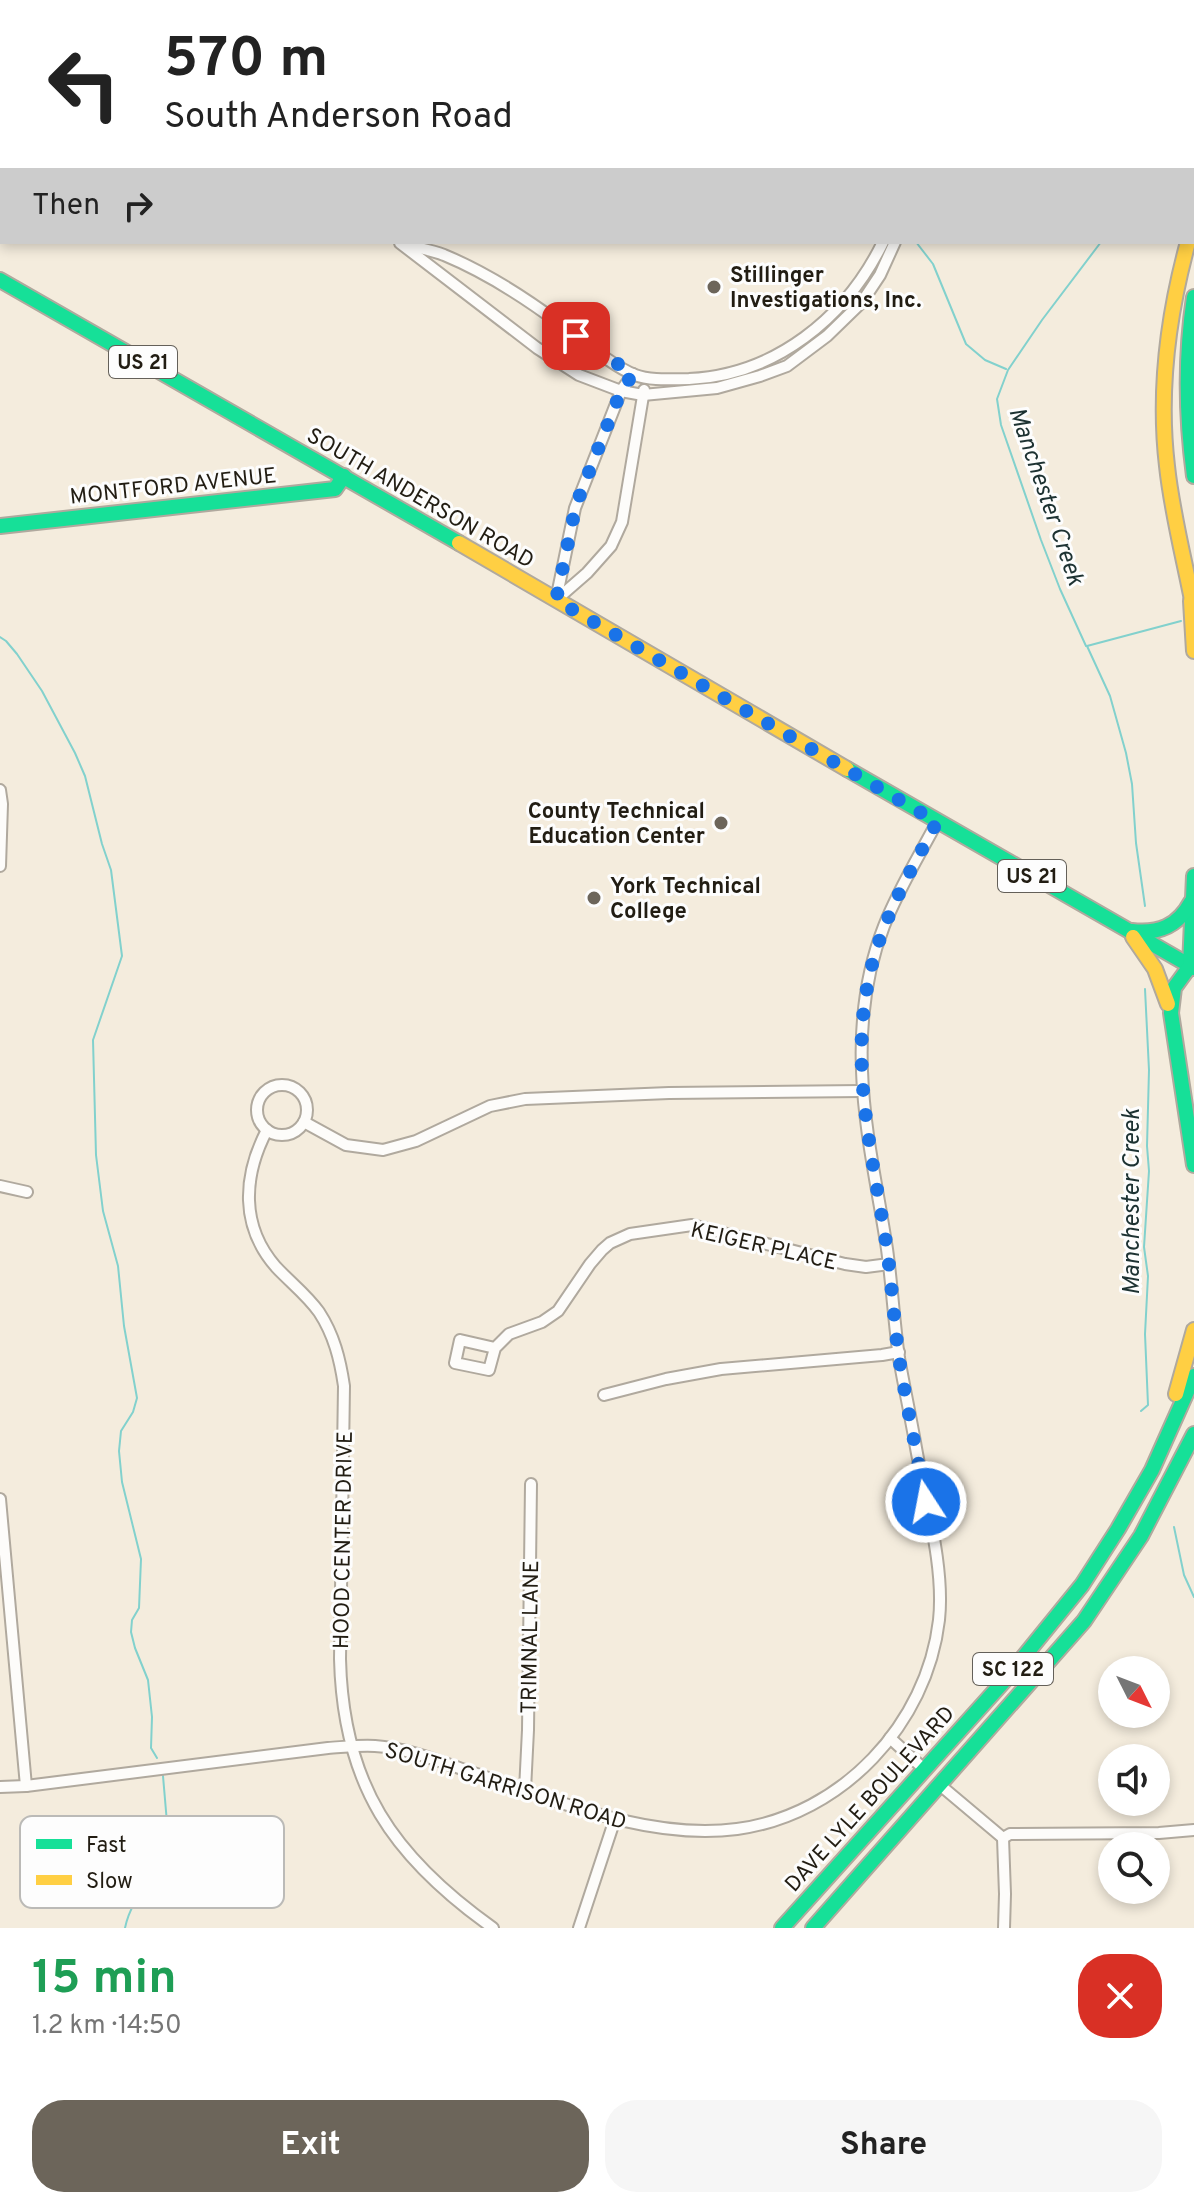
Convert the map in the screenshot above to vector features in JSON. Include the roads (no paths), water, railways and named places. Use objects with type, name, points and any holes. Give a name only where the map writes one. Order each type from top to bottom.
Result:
[{"type":"main road","points":[[1188,244],[1169,319],[1163,380],[1165,449],[1194,610]]},
{"type":"main road","name":"SOUTH ANDERSON ROAD","points":[[0,280],[1192,967]]},
{"type":"main road","points":[[1194,297],[1185,375],[1194,476]]},
{"type":"main road","points":[[306,492],[321,478],[315,460]]},
{"type":"main road","name":"MONTFORD AVENUE","points":[[0,526],[335,489],[344,476]]},
{"type":"main road","points":[[1191,592],[1194,651]]},
{"type":"main road","points":[[1171,1013],[1174,988],[1192,967],[1194,876]]},
{"type":"main road","points":[[1127,930],[1153,932],[1174,926],[1187,912],[1194,892]]},
{"type":"main road","points":[[1127,930],[1160,977],[1171,1013],[1194,1165]]},
{"type":"main road","points":[[1102,1554],[1170,1409],[1194,1330]]},
{"type":"main road","name":"DAVE LYLE BOULEVARD","points":[[782,1928],[1004,1681],[1061,1613],[1102,1554],[1152,1470],[1194,1376]]},
{"type":"main road","name":"DAVE LYLE BOULEVARD","points":[[813,1928],[1084,1621],[1141,1536],[1194,1434]]},
{"type":"main road","points":[[1173,1477],[1194,1440]]},
{"type":"street","points":[[402,244],[537,348],[579,375],[621,391],[643,395],[717,388],[787,366],[827,336],[862,302],[880,275],[894,244]]},
{"type":"street","points":[[406,244],[444,255],[504,286],[633,374],[673,379],[710,378],[778,355],[819,327],[852,295],[882,244]]},
{"type":"street","points":[[556,600],[575,508],[621,391],[633,374]]},
{"type":"street","points":[[556,600],[587,573],[611,546],[622,522],[646,377]]},
{"type":"street","points":[[0,790],[0,866]]},
{"type":"street","name":"SOUTH GARRISON ROAD","points":[[0,1787],[302,1751],[375,1746],[403,1751],[615,1819],[653,1828],[701,1832],[740,1829],[772,1822],[828,1796],[864,1768],[900,1726],[914,1699],[929,1663],[938,1622],[936,1557],[899,1352],[862,1070],[863,1015],[875,953],[896,899],[937,822]]},
{"type":"street","name":"HOOD CENTER DRIVE","points":[[304,1122],[307,1114],[304,1098],[292,1087],[276,1086],[258,1102],[258,1118],[267,1130],[249,1177],[248,1198],[255,1231],[263,1250],[319,1312],[337,1349],[345,1407],[340,1659],[342,1703],[351,1747],[366,1787],[401,1846],[440,1888],[493,1928]]},
{"type":"street","points":[[267,1130],[283,1135],[298,1129],[304,1122],[346,1145],[383,1150],[416,1141],[490,1106],[525,1099],[669,1093],[863,1091]]},
{"type":"street","points":[[0,1186],[27,1192]]},
{"type":"street","name":"KEIGER PLACE","points":[[495,1348],[516,1330],[550,1318],[602,1250],[630,1234],[692,1225],[845,1264],[866,1267],[889,1264]]},
{"type":"street","points":[[604,1395],[721,1369],[899,1352]]},
{"type":"street","name":"TRIMNAL LANE","points":[[525,1790],[531,1484]]},
{"type":"street","points":[[0,1499],[4,1596],[26,1786]]},
{"type":"street","points":[[890,1738],[924,1769]]},
{"type":"street","points":[[940,1785],[1003,1838],[1004,1928]]},
{"type":"street","points":[[579,1928],[615,1819]]},
{"type":"street","points":[[1003,1838],[1010,1834],[1194,1830]]},
{"type":"waterway","points":[[918,244],[933,264],[966,344],[985,360],[1006,369]]},
{"type":"waterway","name":"Manchester Creek","points":[[1086,646],[1041,540],[1001,425],[997,399],[1008,370],[1099,244]]},
{"type":"waterway","name":"Manchester Creek","points":[[1145,906],[1126,753],[1110,696],[1087,646],[1181,621]]},
{"type":"waterway","points":[[0,637],[17,654],[42,691],[75,753],[85,776],[111,870],[122,956],[93,1040],[96,1155],[103,1211],[118,1266],[124,1326],[137,1398],[133,1412],[121,1431],[119,1451],[122,1482],[141,1559],[139,1608],[132,1620],[131,1632],[148,1680],[151,1748],[157,1758]]},
{"type":"waterway","name":"Manchester Creek","points":[[1141,1411],[1148,1405],[1145,1334],[1148,1276],[1144,1247],[1149,1171],[1149,1070],[1145,989]]},
{"type":"waterway","name":"Manchester Creek","points":[[1174,1527],[1184,1575],[1194,1597]]},
{"type":"waterway","points":[[163,1776],[166,1816]]},
{"type":"waterway","points":[[125,1928],[132,1908]]},
{"type":"place","name":"Stillinger Investigations, Inc.","points":[[714,287]]},
{"type":"place","name":"County Technical Education Center","points":[[721,823]]},
{"type":"place","name":"York Technical College","points":[[594,898]]}]
